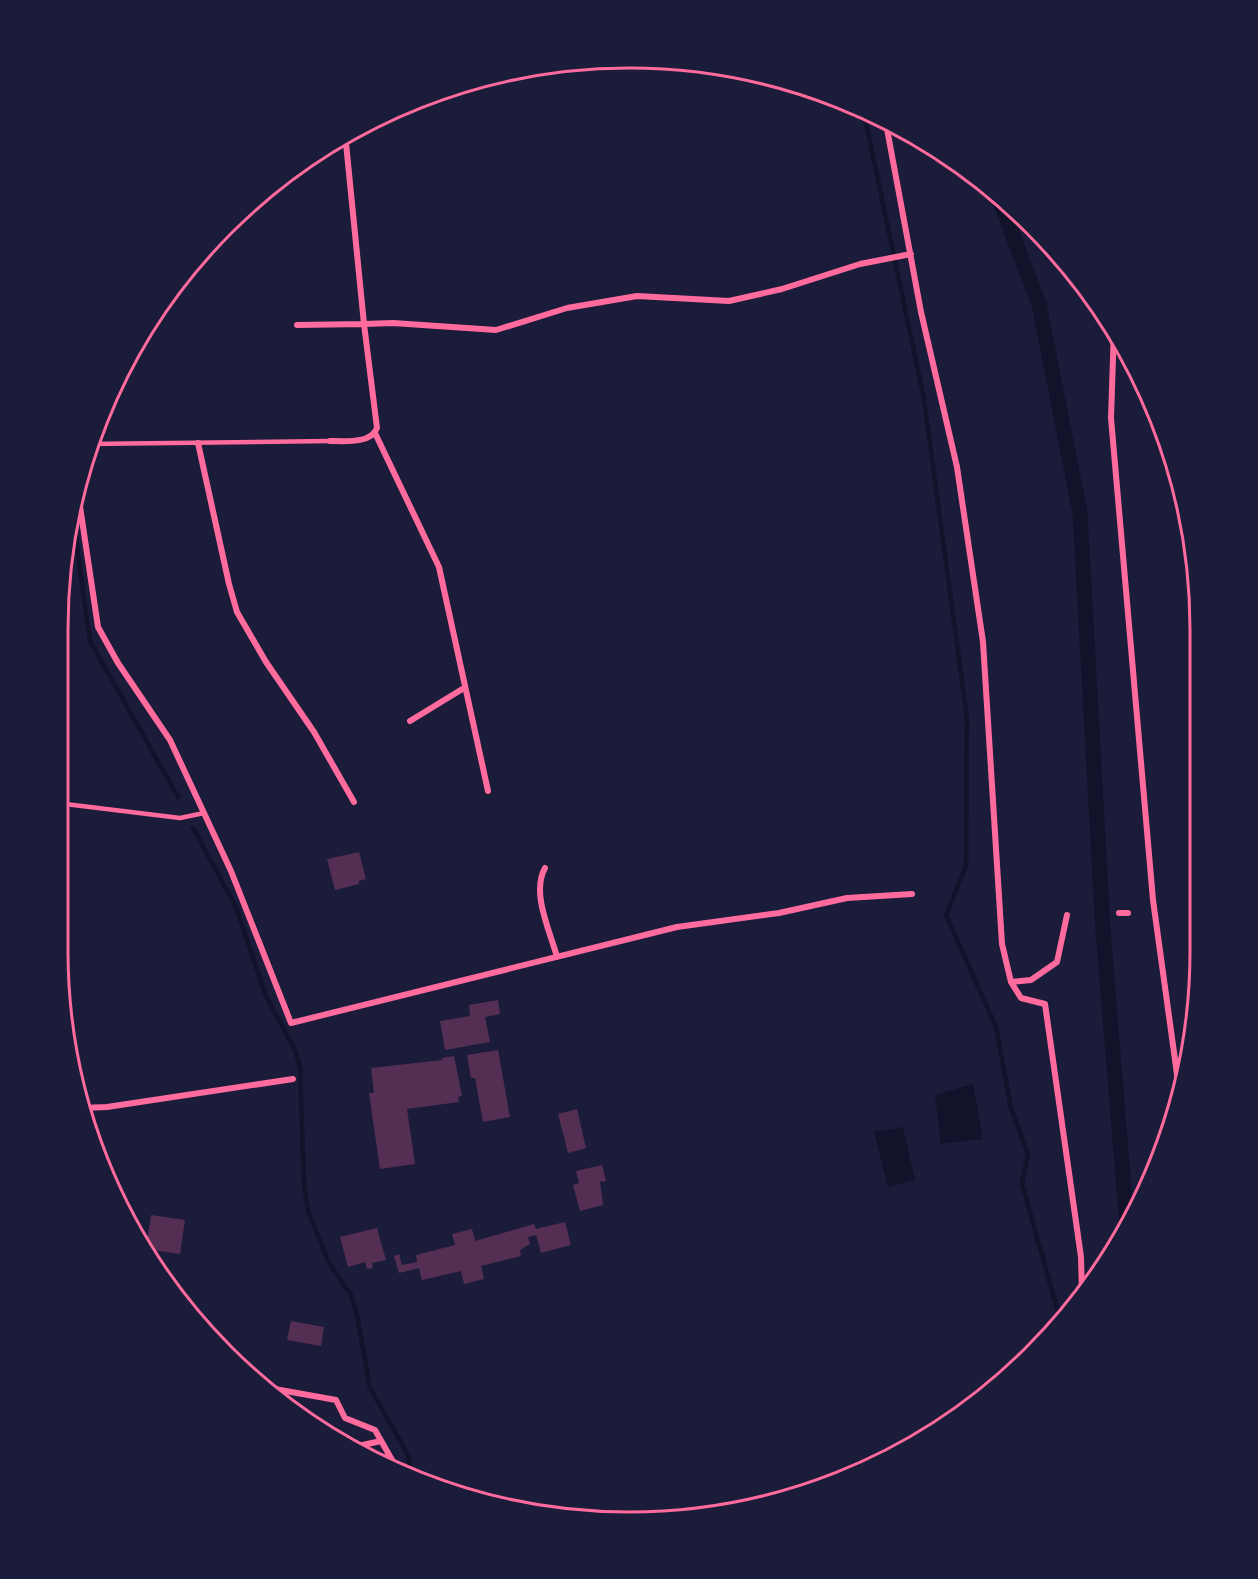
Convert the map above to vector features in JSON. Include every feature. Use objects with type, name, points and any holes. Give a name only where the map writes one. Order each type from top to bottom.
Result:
[{"type":"street","points":[[887,131],[911,254],[957,467],[982,642],[995,866],[1002,944],[1011,982],[1021,998],[1045,1004],[1081,1257],[1082,1282]]},
{"type":"street","points":[[346,144],[364,324],[375,408],[375,433],[439,567],[488,791]]},
{"type":"street","points":[[297,325],[393,323],[496,330],[567,308],[637,296],[729,301],[782,289],[860,264],[911,254]]},
{"type":"street","points":[[1113,345],[1111,418],[1153,900],[1177,1073]]},
{"type":"street","points":[[330,441],[367,439],[375,433]]},
{"type":"street","points":[[198,443],[237,612],[266,662],[314,732],[354,802]]},
{"type":"street","points":[[80,509],[98,627],[118,663],[170,740],[231,871],[291,1023],[677,927],[779,913],[847,898],[912,894]]},
{"type":"street","points":[[410,721],[464,688]]},
{"type":"street","points":[[545,868],[540,881],[540,893],[557,957]]},
{"type":"street","points":[[1119,913],[1128,913]]},
{"type":"street","points":[[1011,982],[1031,980],[1057,962],[1067,915]]},
{"type":"street","points":[[91,1108],[293,1079]]},
{"type":"street","points":[[281,1390],[335,1399],[345,1418],[372,1428],[391,1459]]},
{"type":"street","points":[[364,1445],[381,1441]]},
{"type":"lane","points":[[99,444],[330,441]]},
{"type":"lane","points":[[68,804],[180,818],[204,813]]},
{"type":"shaded area","points":[[973,1084],[983,1139],[941,1144],[935,1095]]},
{"type":"shaded area","points":[[903,1127],[915,1180],[888,1187],[874,1132]]},
{"type":"building","points":[[359,852],[366,879],[359,881],[359,884],[335,890],[327,859]]},
{"type":"building","points":[[498,1000],[500,1014],[485,1017],[490,1042],[445,1050],[440,1021],[470,1016],[469,1005]]},
{"type":"building","points":[[498,1050],[510,1117],[483,1122],[475,1078],[471,1078],[467,1055]]},
{"type":"building","points":[[454,1056],[462,1096],[458,1097],[459,1102],[407,1109],[415,1164],[380,1169],[369,1093],[374,1093],[371,1068],[442,1060],[442,1058]]},
{"type":"building","points":[[577,1109],[586,1148],[568,1153],[558,1114]]},
{"type":"building","points":[[602,1165],[606,1181],[600,1182],[603,1205],[580,1211],[573,1185],[579,1183],[576,1171]]},
{"type":"building","points":[[151,1215],[185,1220],[180,1254],[155,1250],[148,1238]]},
{"type":"building","points":[[565,1222],[571,1245],[541,1253],[536,1235],[528,1237],[530,1244],[520,1250],[521,1256],[481,1266],[484,1279],[464,1284],[461,1271],[422,1280],[419,1268],[399,1273],[394,1256],[399,1254],[402,1265],[417,1262],[416,1255],[455,1245],[452,1234],[472,1229],[475,1241],[534,1224],[536,1229]]},
{"type":"building","points":[[377,1228],[386,1260],[372,1263],[373,1268],[367,1269],[365,1262],[348,1267],[340,1237]]},
{"type":"building","points":[[291,1321],[324,1327],[321,1346],[287,1340]]},
{"type":"waterway","points":[[865,120],[924,399],[967,719],[966,866],[946,915],[996,1027],[1011,1108],[1028,1154],[1022,1184],[1058,1312]]},
{"type":"waterway","points":[[1004,211],[1039,304],[1080,513],[1103,930],[1126,1211]]},
{"type":"waterway","points":[[75,536],[90,641],[178,797]]},
{"type":"waterway","points":[[193,828],[236,907],[266,996],[295,1050],[300,1067],[304,1184],[308,1211],[329,1263],[351,1295],[357,1315],[370,1388],[408,1455],[410,1467]]}]
